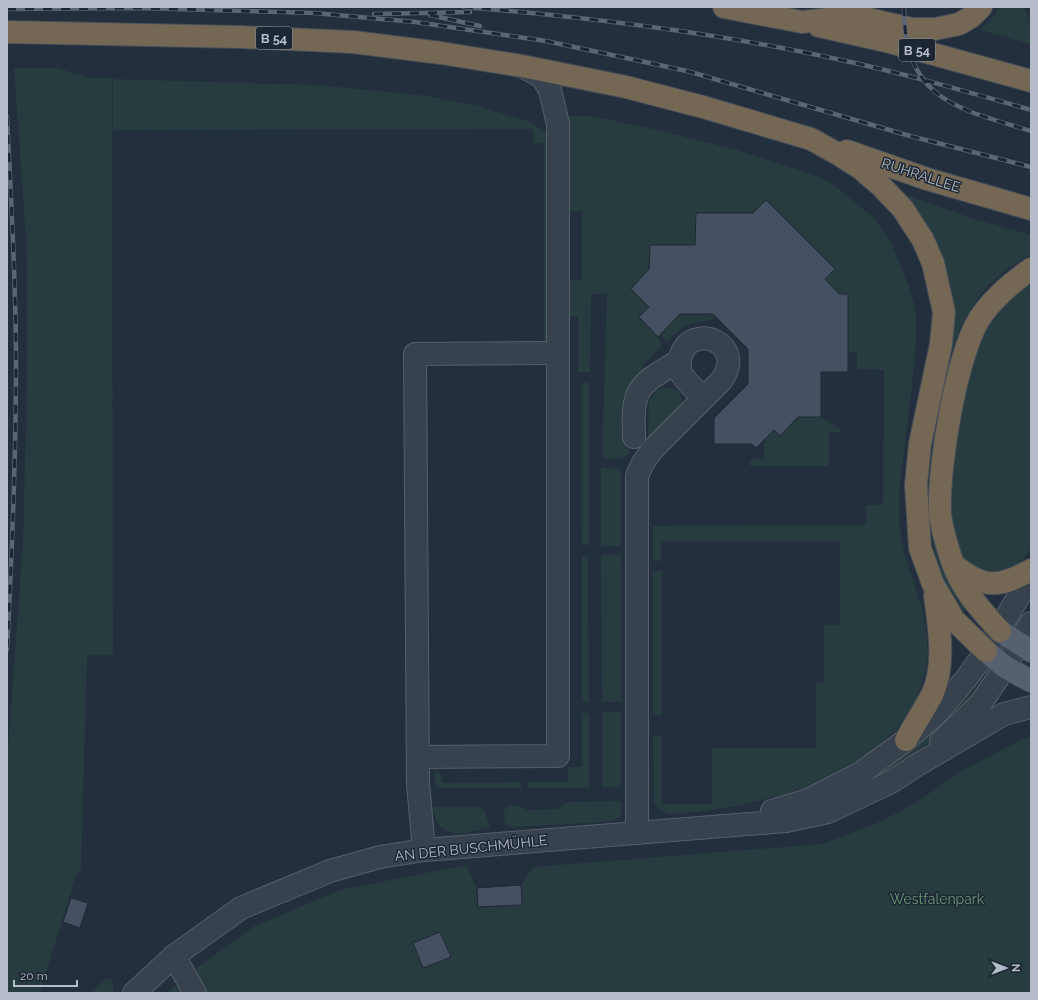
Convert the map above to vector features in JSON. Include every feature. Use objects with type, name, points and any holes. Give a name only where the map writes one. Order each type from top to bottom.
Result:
[{"type":"highway","name":"B 54","points":[[724,7],[802,22],[886,41],[1031,81]]},
{"type":"highway","points":[[802,22],[856,16],[912,28],[935,29],[959,24],[971,17],[981,7]]},
{"type":"highway","name":"B 54","points":[[7,32],[241,37],[353,42],[441,53],[522,66],[634,89],[703,106],[811,139]]},
{"type":"highway","points":[[811,139],[860,168],[881,186],[903,210],[923,240],[933,263],[939,284],[944,312],[941,344],[920,444],[916,484],[920,548],[933,584],[954,620],[986,651]]},
{"type":"highway","name":"RUHRALLEE","points":[[811,139],[927,179],[1031,209]]},
{"type":"highway","points":[[1000,630],[971,599],[953,564],[940,512],[942,464],[952,406],[968,344],[983,312],[1013,282],[1031,269]]},
{"type":"highway","points":[[953,564],[970,578],[993,584],[1012,581],[1031,570]]},
{"type":"highway","points":[[906,740],[933,693],[939,672],[940,630],[933,584]]},
{"type":"main road","points":[[1000,630],[1025,647]]},
{"type":"main road","points":[[986,651],[1005,668],[1031,681]]},
{"type":"street","points":[[418,757],[558,756],[556,114],[550,90],[542,77],[522,66]]},
{"type":"street","points":[[637,833],[637,476],[643,463],[652,450],[704,398],[727,373],[730,364],[724,347],[709,338],[699,338],[690,343],[683,350],[679,361],[681,372],[686,380],[704,398]]},
{"type":"street","points":[[424,850],[418,784],[414,354],[557,353]]},
{"type":"street","points":[[634,436],[634,407],[637,394],[654,376],[679,361]]},
{"type":"street","name":"AN DER BUSCHMÜHLE","points":[[727,824],[808,800],[861,773],[906,740],[936,714],[966,679],[1000,630],[1031,576]]},
{"type":"street","name":"AN DER BUSCHMÜHLE","points":[[917,765],[981,703],[1005,668],[1025,647],[1031,623]]},
{"type":"street","name":"AN DER BUSCHMÜHLE","points":[[134,993],[174,956],[241,908],[330,871],[380,857],[424,850],[637,833],[727,824],[786,821],[828,812],[891,782],[1004,714],[1031,707]]},
{"type":"street","points":[[174,956],[195,993]]},
{"type":"green space","points":[[1000,7],[1024,7],[1031,23],[1031,44],[980,30],[992,19]]},
{"type":"green space","points":[[14,68],[57,68],[90,78],[112,78],[113,655],[87,655],[81,868],[76,876],[40,993],[7,993],[7,762],[23,542],[27,389],[27,253]]},
{"type":"green space","points":[[113,79],[317,85],[427,96],[474,105],[531,122],[547,134],[548,342],[544,344],[544,143],[533,143],[533,129],[113,130]]},
{"type":"green space","points":[[571,116],[591,116],[654,129],[733,149],[809,173],[830,182],[874,218],[890,240],[909,287],[916,312],[916,343],[899,492],[899,520],[903,549],[922,608],[925,623],[928,654],[926,670],[916,700],[897,729],[857,761],[805,787],[783,795],[741,805],[699,812],[671,814],[659,810],[654,803],[653,736],[662,736],[662,804],[712,804],[712,748],[816,748],[816,683],[824,683],[824,625],[840,625],[840,541],[661,541],[661,561],[653,561],[653,526],[866,525],[866,505],[883,505],[884,370],[857,369],[857,352],[848,352],[848,294],[839,294],[825,279],[834,269],[766,200],[753,213],[696,213],[695,245],[650,245],[649,269],[631,289],[649,307],[639,318],[658,337],[662,345],[642,366],[645,369],[629,385],[624,397],[623,443],[630,452],[621,458],[602,458],[607,294],[591,294],[590,372],[578,372],[578,316],[567,316],[567,281],[582,280],[582,211],[567,211],[567,118]]},
{"type":"green space","points":[[909,196],[974,219],[1031,235],[1031,254],[1004,271],[990,284],[979,296],[965,318],[959,331],[935,447],[967,609],[964,612],[941,575],[936,559],[929,522],[928,491],[932,441],[948,358],[907,197]]},
{"type":"green space","points":[[1031,283],[1031,547],[1025,557],[1010,571],[987,572],[976,570],[966,564],[959,554],[953,533],[951,505],[955,439],[968,374],[976,347],[985,327],[1005,302]]},
{"type":"green space","points":[[680,314],[713,314],[717,317],[710,320],[691,323],[667,341],[660,335]]},
{"type":"green space","points":[[589,382],[589,545],[582,545],[581,383]]},
{"type":"green space","points":[[666,387],[678,392],[682,405],[648,442],[649,400],[658,390]]},
{"type":"green space","points":[[798,417],[821,417],[840,429],[840,432],[829,432],[829,466],[750,466],[752,459],[764,459],[764,440],[774,430],[780,435]]},
{"type":"green space","points":[[601,468],[621,469],[621,546],[601,546]]},
{"type":"green space","points":[[601,555],[621,555],[622,702],[602,702]]},
{"type":"green space","points":[[582,556],[588,556],[589,702],[582,702]]},
{"type":"green space","points":[[653,571],[662,571],[662,715],[653,715]]},
{"type":"green space","points":[[970,691],[972,696],[937,736],[901,763],[875,777]]},
{"type":"green space","points":[[602,712],[621,712],[621,787],[602,787]]},
{"type":"green space","points":[[582,713],[589,713],[589,788],[528,788],[528,782],[568,782],[568,767],[582,767]]},
{"type":"green space","name":"Westfalenpark","points":[[1031,735],[1031,993],[168,993],[174,986],[182,989],[197,976],[197,968],[253,927],[340,890],[466,865],[477,888],[521,885],[533,867],[822,844],[882,821],[917,802],[961,771]]},
{"type":"green space","points":[[435,770],[442,775],[442,783],[521,782],[521,788],[439,788],[435,785]]},
{"type":"green space","points":[[621,801],[621,816],[615,820],[606,822],[510,827],[505,824],[504,810],[508,806],[520,806],[527,810],[559,809],[567,802]]},
{"type":"green space","points":[[431,807],[483,807],[490,827],[464,833],[451,833],[439,825]]},
{"type":"green space","points":[[105,979],[111,979],[113,983],[114,991],[112,993],[91,993]]},
{"type":"building","points":[[766,200],[835,269],[825,279],[839,294],[848,294],[848,372],[821,372],[821,417],[798,417],[780,436],[774,430],[756,448],[752,444],[714,444],[714,418],[748,384],[748,349],[713,314],[680,314],[658,337],[639,317],[649,307],[631,289],[649,269],[650,245],[695,245],[696,213],[753,213]]},
{"type":"building","points":[[521,885],[522,905],[478,907],[477,888]]},
{"type":"building","points":[[71,898],[88,903],[80,928],[63,922]]},
{"type":"building","points":[[440,932],[451,957],[423,968],[413,943]]},
{"type":"railway","points":[[464,7],[648,26],[740,40],[857,63],[1031,110]]},
{"type":"railway","points":[[904,7],[906,38],[913,62],[924,81],[939,95],[958,106],[980,115],[1031,131]]},
{"type":"railway","points":[[7,9],[139,8],[314,13],[415,22],[546,41],[687,71],[910,136],[1031,167]]},
{"type":"railway","points":[[374,14],[470,12]]},
{"type":"railway","points":[[430,15],[480,26]]},
{"type":"railway","points":[[7,117],[16,330],[11,578],[7,650]]}]
